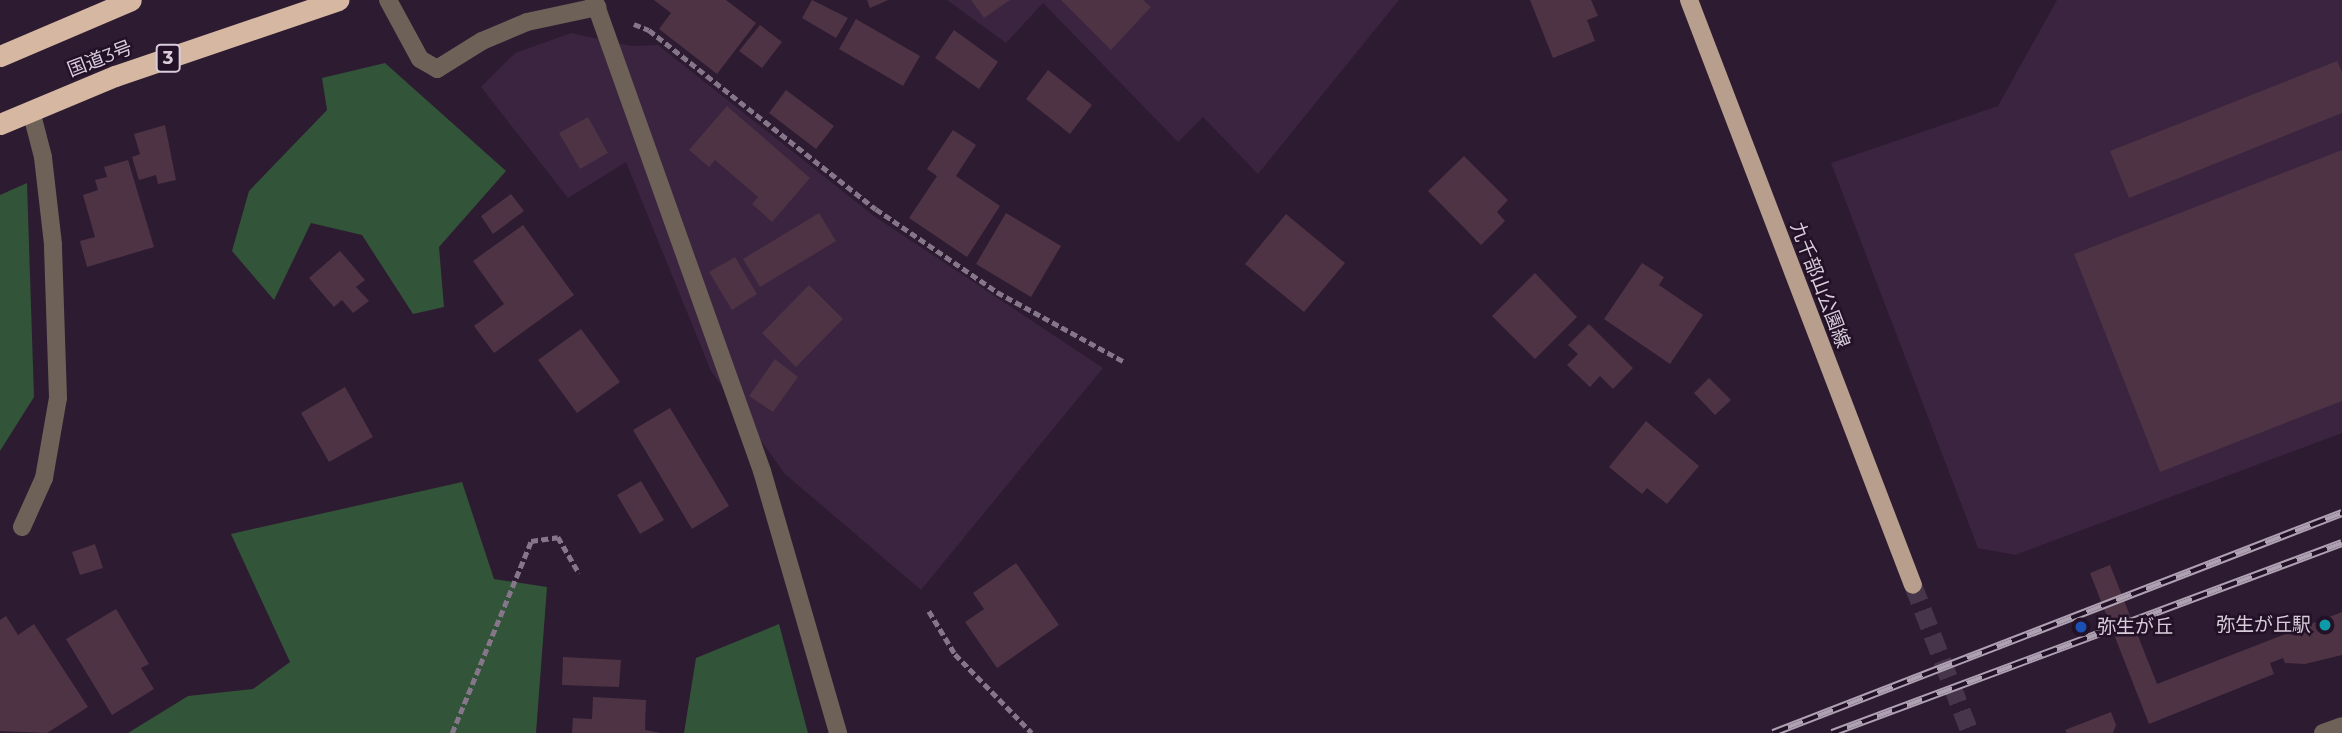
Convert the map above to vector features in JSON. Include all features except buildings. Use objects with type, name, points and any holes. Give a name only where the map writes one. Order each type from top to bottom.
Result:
[{"type":"highway","points":[[0,56],[131,0]]},
{"type":"highway","name":"国道3号","points":[[0,124],[115,76],[338,0]]},
{"type":"main road","name":"九千部山公園線","points":[[1689,0],[1913,585]]},
{"type":"street","points":[[388,0],[420,59],[438,69],[482,41],[527,22],[596,4],[762,471],[838,733]]},
{"type":"street","points":[[22,527],[44,478],[58,398],[53,244],[43,157],[31,111]]},
{"type":"street","points":[[2323,733],[2342,726]]},
{"type":"path","points":[[596,4],[649,30],[876,209],[997,292],[1125,362]]},
{"type":"path","points":[[452,733],[531,541],[558,537],[579,573]]},
{"type":"path","points":[[929,611],[955,654],[1032,733]]},
{"type":"shaded area","points":[[947,0],[1399,0],[1258,174],[1203,117],[1178,142],[1043,3],[1006,43]]},
{"type":"shaded area","points":[[2057,0],[2342,0],[2342,433],[2015,555],[1978,548],[1831,163],[1998,106]]},
{"type":"shaded area","points":[[571,33],[631,46],[658,45],[874,216],[1103,368],[921,590],[785,474],[711,371],[626,162],[568,198],[481,87],[515,53]]},
{"type":"green space","points":[[385,63],[506,171],[439,247],[444,307],[413,314],[362,235],[311,223],[274,300],[232,251],[249,191],[327,110],[322,78]]},
{"type":"green space","points":[[27,183],[34,397],[0,451],[0,195]]},
{"type":"green space","points":[[462,482],[494,579],[547,587],[536,733],[128,733],[188,696],[253,689],[290,662],[231,534]]},
{"type":"green space","points":[[779,624],[808,733],[684,733],[696,658]]},
{"type":"tunnel","points":[[1913,585],[1970,733]]},
{"type":"railway","points":[[1773,733],[2342,513]]},
{"type":"railway","points":[[1832,733],[2342,543]]},
{"type":"place","name":"弥生が丘駅","points":[[2325,625]]},
{"type":"place","name":"弥生が丘","points":[[2081,627]]}]
